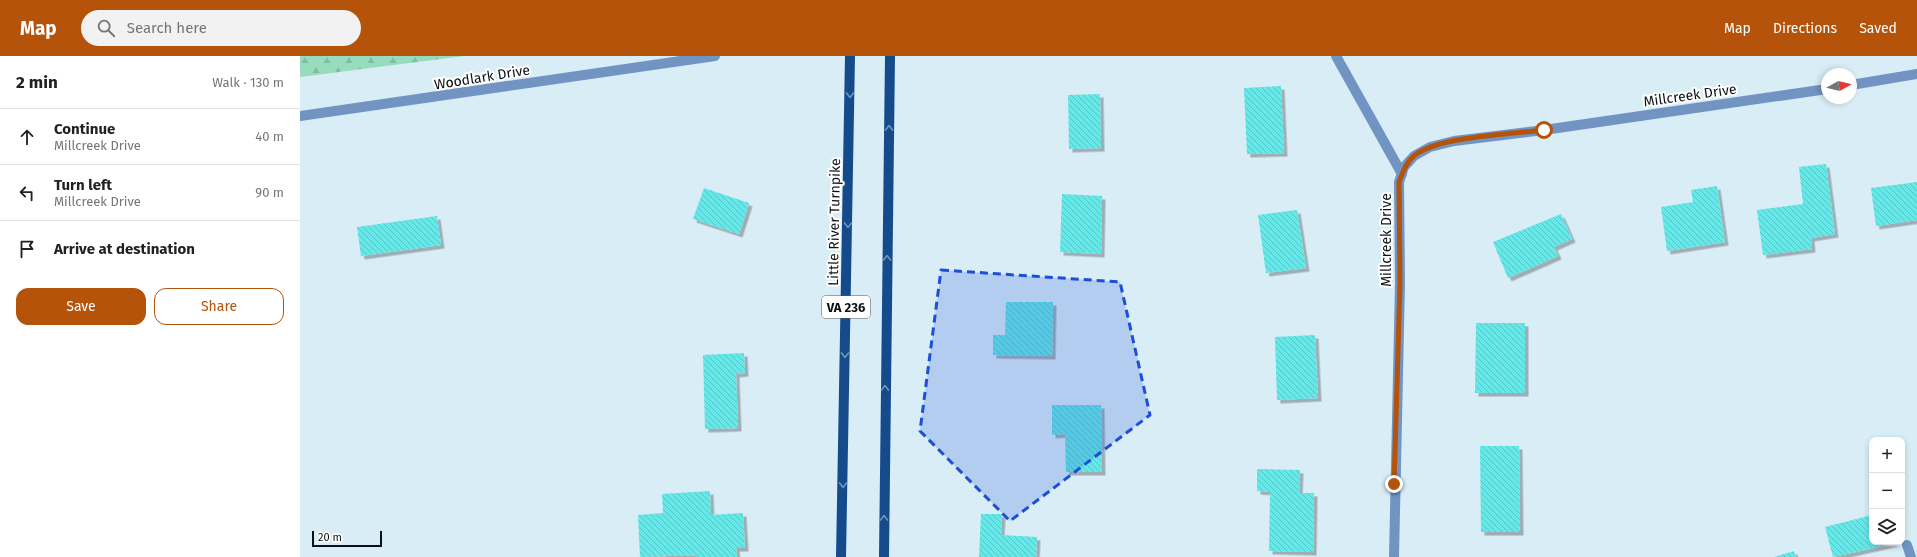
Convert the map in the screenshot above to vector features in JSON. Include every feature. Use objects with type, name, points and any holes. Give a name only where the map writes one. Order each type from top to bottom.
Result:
[{"type":"main road","name":"Little River Turnpike","points":[[841,557],[850,56]]},
{"type":"main road","name":"VA 236","points":[[884,557],[890,56]]},
{"type":"street","name":"Woodlark Drive","points":[[300,116],[715,56]]},
{"type":"street","points":[[1336,56],[1402,174]]},
{"type":"street","points":[[1857,84],[1917,74]]},
{"type":"street","name":"Millcreek Drive","points":[[1394,557],[1400,283],[1399,182],[1404,167],[1414,156],[1430,147],[1454,141],[1544,130],[1821,90]]},
{"type":"street","points":[[1907,545],[1911,557]]},
{"type":"highlighted area","points":[[941,270],[1120,282],[1150,415],[1010,521],[920,431]]},
{"type":"green space","points":[[300,56],[464,56],[300,77]]},
{"type":"building","points":[[1281,86],[1284,153],[1247,154],[1244,88]]},
{"type":"building","points":[[1100,94],[1101,148],[1069,149],[1068,95]]},
{"type":"building","points":[[1826,164],[1835,234],[1811,238],[1812,249],[1763,255],[1757,210],[1803,204],[1799,167]]},
{"type":"building","points":[[1917,182],[1917,220],[1876,226],[1871,188]]},
{"type":"building","points":[[1717,186],[1725,242],[1667,251],[1661,207],[1693,202],[1691,190]]},
{"type":"building","points":[[704,188],[749,203],[739,234],[693,219]]},
{"type":"building","points":[[1062,194],[1102,196],[1101,254],[1060,252]]},
{"type":"building","points":[[1297,210],[1306,268],[1266,273],[1258,215]]},
{"type":"building","points":[[1561,214],[1572,239],[1554,247],[1558,256],[1508,278],[1493,242]]},
{"type":"building","points":[[437,216],[441,245],[361,256],[357,227]]},
{"type":"building","points":[[1006,302],[1053,302],[1052,356],[993,355],[993,335],[1005,335]]},
{"type":"building","points":[[1476,323],[1525,323],[1525,393],[1475,393]]},
{"type":"building","points":[[1315,335],[1318,398],[1277,400],[1275,337]]},
{"type":"building","points":[[744,353],[745,373],[736,374],[738,428],[705,429],[703,355]]},
{"type":"building","points":[[1052,405],[1101,405],[1102,472],[1066,472],[1065,434],[1052,435]]},
{"type":"building","points":[[1480,446],[1519,446],[1520,532],[1481,532]]},
{"type":"building","points":[[1257,469],[1300,470],[1299,493],[1314,493],[1313,552],[1269,551],[1270,492],[1257,491]]},
{"type":"building","points":[[710,491],[711,515],[743,513],[745,548],[736,548],[737,557],[697,557],[696,555],[640,557],[638,515],[663,513],[662,494]]},
{"type":"building","points":[[981,514],[1002,514],[1001,535],[1037,537],[1036,557],[979,557]]},
{"type":"building","points":[[1869,516],[1869,545],[1887,545],[1833,557],[1825,527]]},
{"type":"building","points":[[1794,551],[1796,557],[1774,557]]},
{"type":"route","points":[[1394,484],[1397,426],[1397,361],[1400,283],[1399,182],[1404,167],[1414,156],[1430,147],[1454,141],[1544,130]]}]
